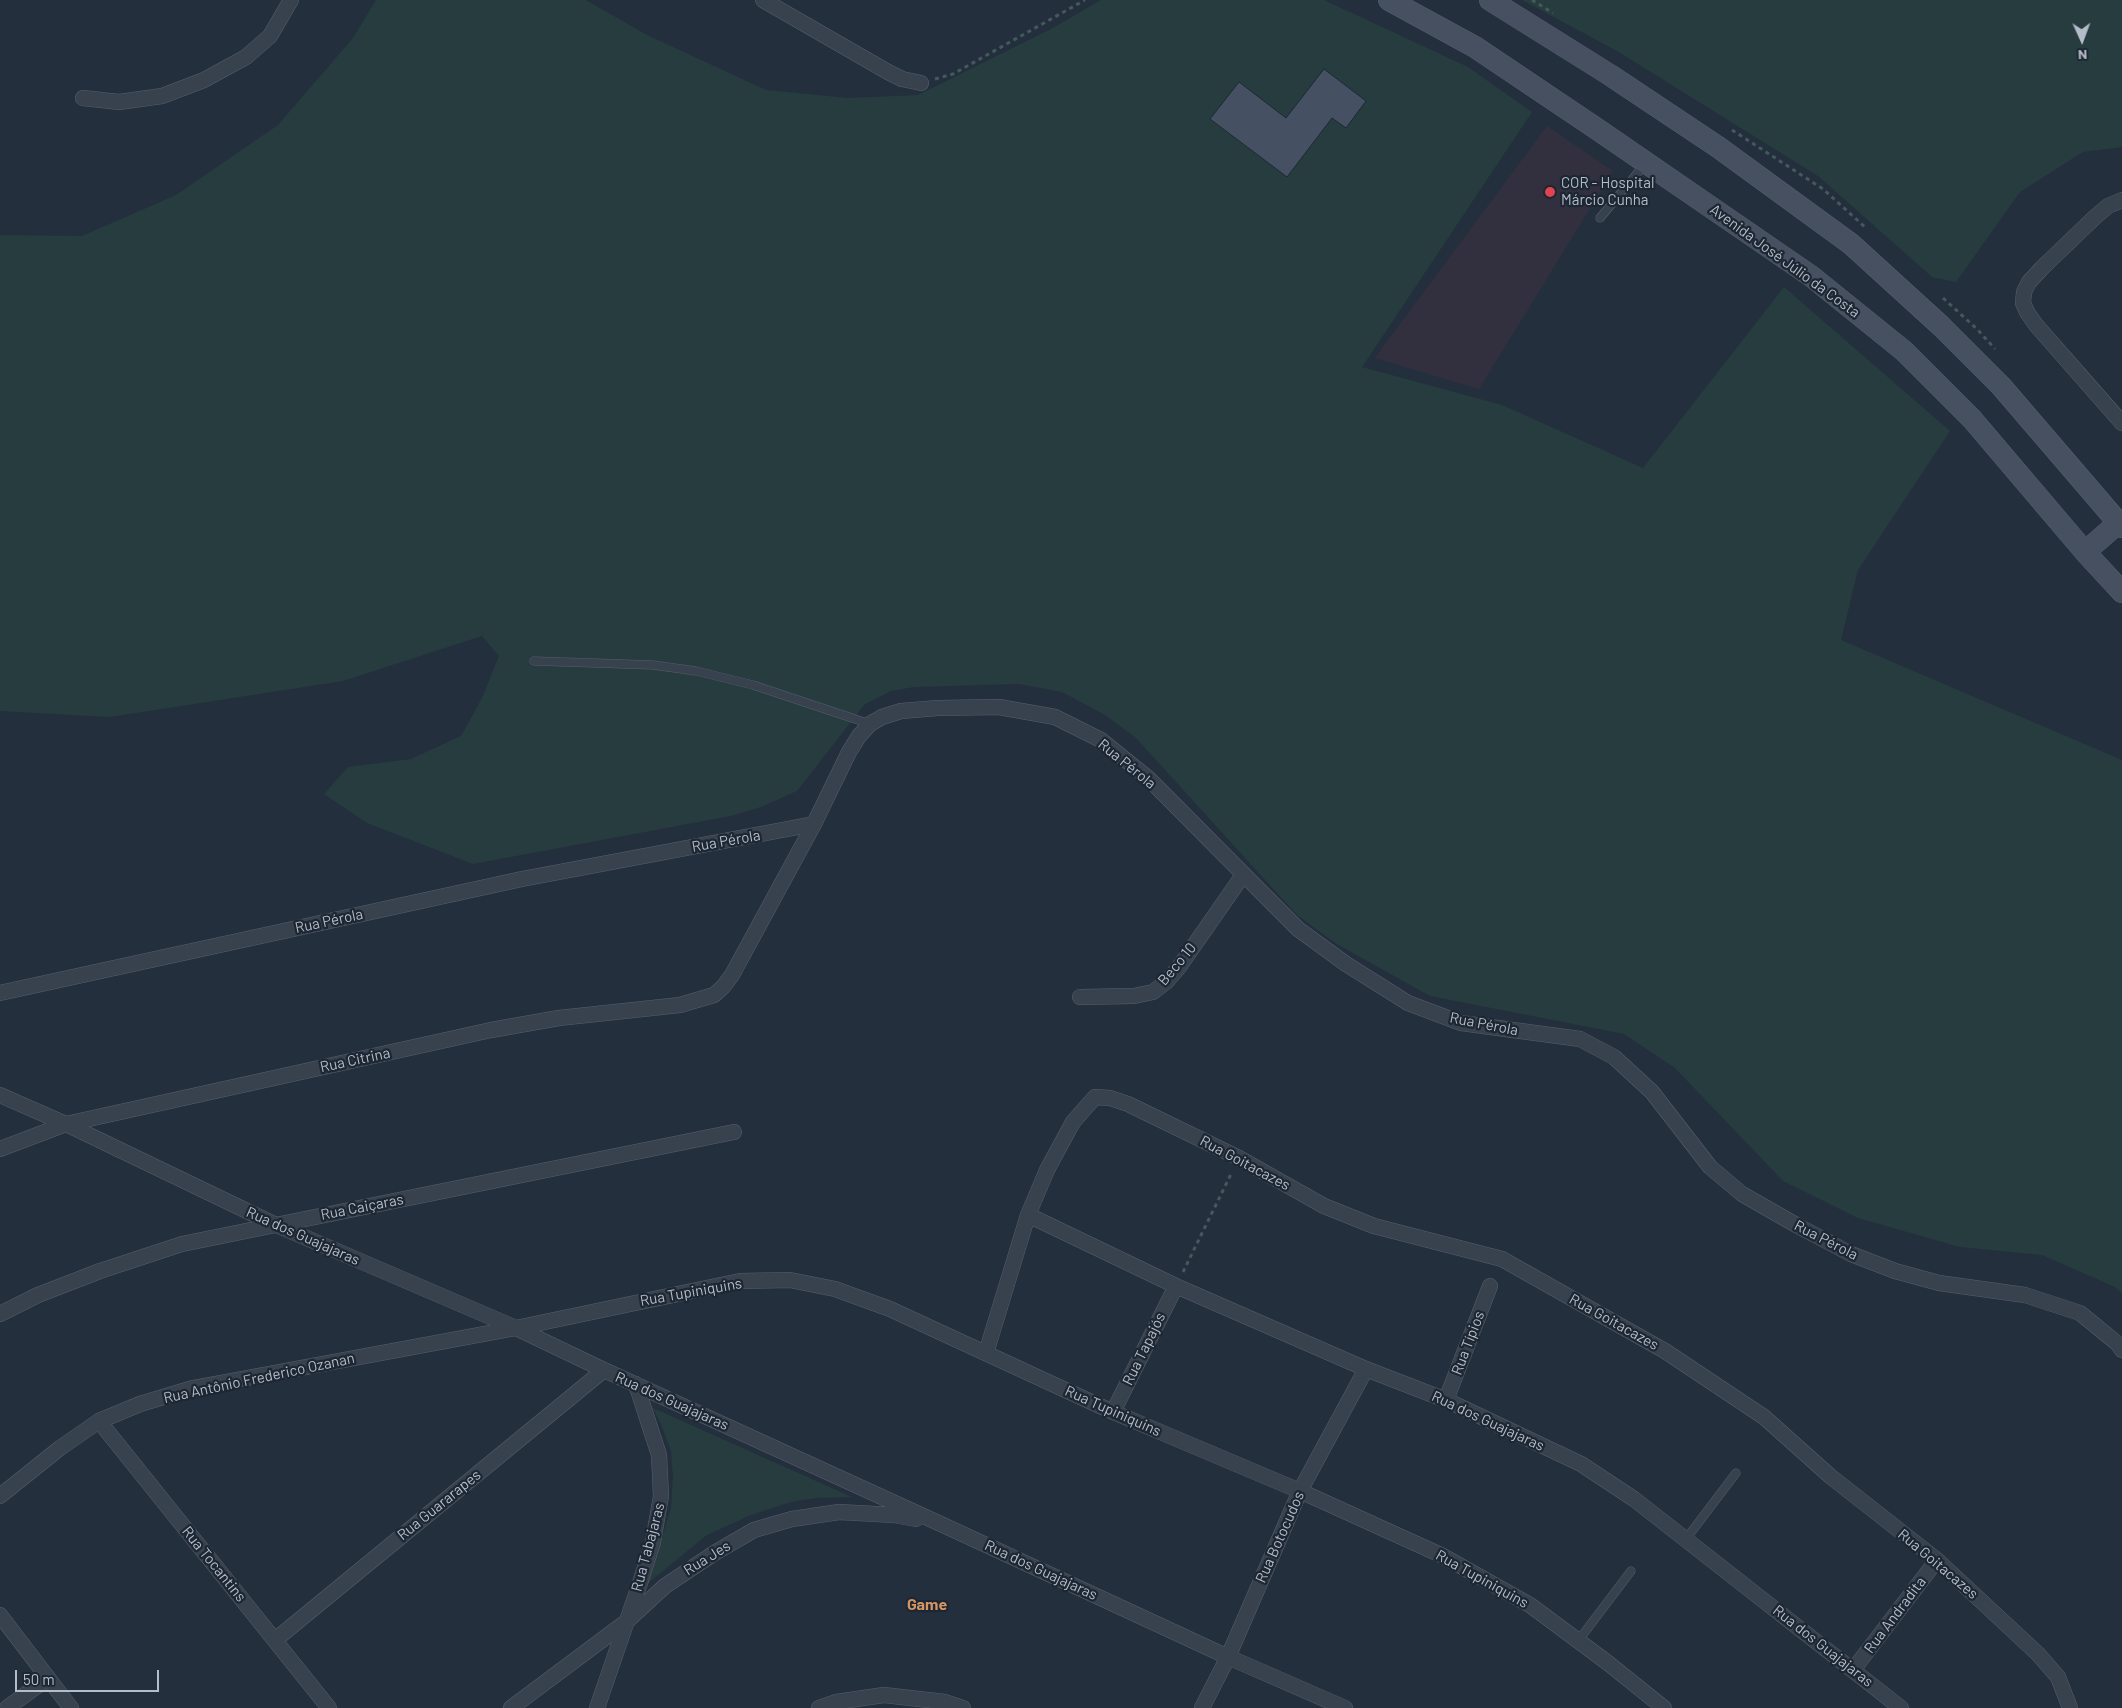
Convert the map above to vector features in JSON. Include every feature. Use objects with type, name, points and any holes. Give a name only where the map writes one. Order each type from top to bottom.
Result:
[{"type":"main road","name":"Avenida José Júlio da Costa","points":[[1389,0],[1475,48],[1647,162],[1811,276],[1904,351],[1972,419],[2085,552],[2122,592]]},
{"type":"main road","points":[[1490,0],[1610,74],[1718,147],[1851,244],[1941,326],[2000,386],[2121,523],[2085,552]]},
{"type":"street","points":[[83,98],[119,102],[153,98],[204,80],[246,57],[270,36],[291,0]]},
{"type":"street","points":[[763,0],[888,72],[902,79],[921,83]]},
{"type":"street","points":[[2122,200],[2108,206],[2042,268],[2029,282],[2024,292],[2023,303],[2036,325],[2122,423]]},
{"type":"street","name":"Rua Pérola","points":[[0,993],[522,879],[814,824],[849,752],[859,736],[870,724],[882,717],[901,711],[999,707],[1055,717],[1101,740],[1148,778],[1298,928],[1346,964],[1408,1003],[1462,1023],[1580,1039],[1614,1057],[1652,1092],[1710,1167],[1742,1194],[1851,1254],[1895,1271],[1939,1282],[2025,1295],[2080,1313],[2118,1344],[2122,1350]]},
{"type":"street","name":"Rua Citrina","points":[[0,1149],[66,1124],[491,1030],[559,1018],[680,1005],[714,995],[732,975],[814,824]]},
{"type":"street","name":"Beco 10","points":[[1080,997],[1134,996],[1153,992],[1166,982],[1179,967],[1243,875]]},
{"type":"street","name":"Rua dos Guajajaras","points":[[0,1095],[66,1124],[274,1224],[516,1328],[1228,1657],[1345,1708]]},
{"type":"street","name":"Rua Goitacazes","points":[[1028,1215],[1047,1170],[1073,1122],[1095,1097],[1110,1098],[1128,1104],[1239,1158],[1324,1206],[1374,1226],[1502,1259],[1666,1351],[1764,1417],[1830,1476],[1937,1560],[2038,1654],[2058,1677],[2070,1708]]},
{"type":"street","name":"Rua Caiçaras","points":[[0,1314],[38,1295],[100,1271],[182,1244],[734,1132]]},
{"type":"street","points":[[986,1353],[1028,1215]]},
{"type":"street","name":"Rua dos Guajajaras","points":[[1028,1215],[1176,1286],[1366,1369],[1446,1400],[1580,1464],[1634,1499],[1686,1538],[1901,1708]]},
{"type":"street","name":"Rua Tupiniquins","points":[[516,1328],[740,1281],[790,1280],[844,1292],[890,1309],[1113,1412],[1300,1491],[1441,1555],[1530,1605],[1664,1708]]},
{"type":"street","name":"Rua Tapajós","points":[[1113,1412],[1176,1286]]},
{"type":"street","name":"Rua Típios","points":[[1446,1400],[1490,1286]]},
{"type":"street","name":"Rua Antônio Frederico Ozanan","points":[[2,1492],[60,1448],[100,1421],[140,1404],[193,1388],[516,1328]]},
{"type":"street","name":"Rua Botocudos","points":[[1202,1708],[1228,1657],[1300,1491],[1366,1369]]},
{"type":"street","name":"Rua Guararapes","points":[[275,1640],[604,1370]]},
{"type":"street","name":"Rua Tabajaras","points":[[597,1708],[653,1542],[661,1496],[659,1455],[636,1384]]},
{"type":"street","name":"Rua Tocantins","points":[[100,1421],[329,1708]]},
{"type":"street","name":"Rua Jes","points":[[511,1708],[626,1622],[665,1586],[716,1552],[754,1530],[792,1519],[839,1512],[894,1515],[943,1525]]},
{"type":"street","name":"Rua Andradita","points":[[1853,1670],[1937,1560]]},
{"type":"street","points":[[0,1615],[71,1708]]},
{"type":"street","points":[[7,1708],[48,1678]]},
{"type":"street","points":[[819,1708],[836,1702],[884,1695],[945,1702],[964,1708]]},
{"type":"lane","points":[[1600,218],[1647,162]]},
{"type":"lane","points":[[534,661],[644,664],[696,671],[762,688],[870,724]]},
{"type":"lane","points":[[1686,1538],[1736,1473]]},
{"type":"lane","points":[[1578,1641],[1631,1571]]},
{"type":"path","points":[[921,83],[953,74],[1085,0]]},
{"type":"path","points":[[1176,1286],[1239,1158]]},
{"type":"shaded area","points":[[1547,126],[1613,171],[1479,389],[1375,358]]},
{"type":"green space","points":[[376,0],[586,0],[647,35],[766,90],[848,98],[918,95],[1051,29],[1101,0],[1324,0],[1468,67],[1532,112],[1362,367],[1502,405],[1643,468],[1784,287],[1950,431],[1858,570],[1841,640],[2122,760],[2122,1293],[2115,1287],[2042,1255],[1960,1247],[1858,1218],[1783,1181],[1675,1068],[1624,1034],[1430,996],[1335,943],[1297,915],[1136,738],[1105,715],[1062,692],[1019,684],[914,687],[891,691],[865,704],[797,791],[761,807],[731,816],[473,864],[367,823],[324,794],[348,767],[411,759],[461,736],[482,698],[499,656],[482,636],[343,681],[110,717],[0,711],[0,235],[82,236],[176,195],[278,125],[353,38]]},
{"type":"green space","points":[[1522,0],[2122,0],[2122,147],[2083,152],[2020,192],[1956,282],[1932,277],[1818,176],[1617,51]]},
{"type":"green space","points":[[653,1408],[852,1497],[815,1498],[791,1502],[751,1515],[707,1535],[642,1588],[659,1547],[671,1508],[673,1477],[671,1451]]},
{"type":"building","points":[[1324,69],[1366,101],[1346,128],[1332,118],[1287,177],[1210,119],[1239,82],[1286,118]]},
{"type":"place","name":"COR - Hospital Márcio Cunha","points":[[1550,192]]},
{"type":"district","name":"Game","points":[[927,1605]]}]
